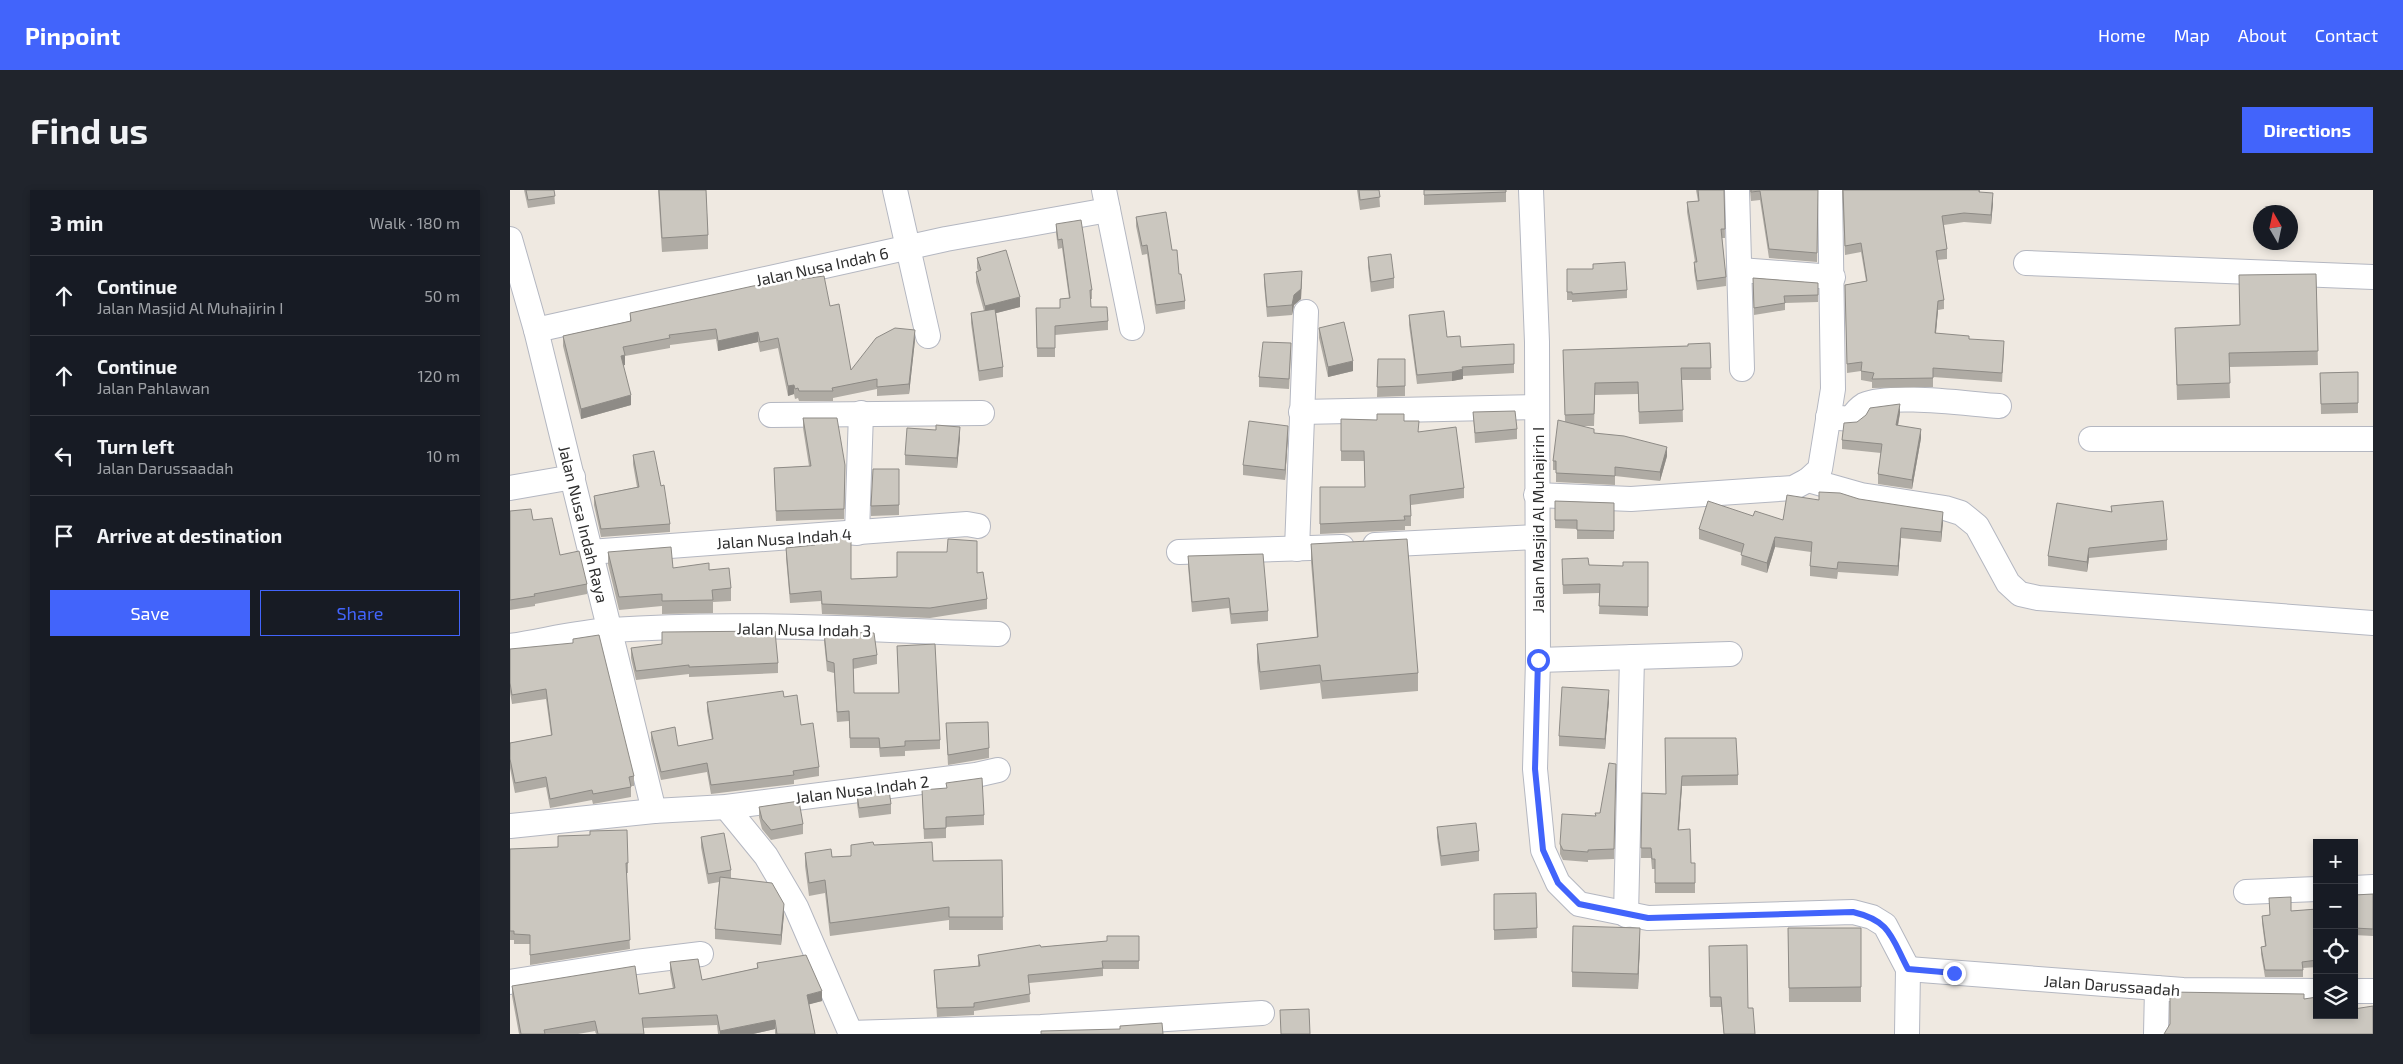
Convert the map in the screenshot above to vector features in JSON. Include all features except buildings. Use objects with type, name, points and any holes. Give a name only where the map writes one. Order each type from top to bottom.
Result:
[{"type":"street","points":[[896,190],[928,336]]},
{"type":"street","name":"Jalan Masjid Al Muhajirin I","points":[[1531,190],[1537,342],[1538,660],[1535,769],[1543,850],[1558,883],[1579,904],[1648,918],[1853,912],[1872,917],[1885,925],[1908,969]]},
{"type":"street","points":[[1737,190],[1742,370]]},
{"type":"street","points":[[1536,495],[1631,498],[1793,488],[1808,480],[1820,469],[1833,388],[1833,277],[1830,190]]},
{"type":"street","points":[[1106,200],[1132,328]]},
{"type":"street","name":"Jalan Nusa Indah 6","points":[[536,330],[909,247],[1106,200]]},
{"type":"street","name":"Jalan Nusa Indah Raya","points":[[510,239],[518,295],[536,330],[654,811]]},
{"type":"street","points":[[2026,263],[2373,277]]},
{"type":"street","points":[[1740,270],[1833,277]]},
{"type":"street","points":[[1297,549],[1306,312]]},
{"type":"street","points":[[1828,417],[1851,419],[1864,406],[1874,402],[1901,400],[1999,406]]},
{"type":"street","points":[[1301,412],[1536,407]]},
{"type":"street","points":[[857,534],[861,413]]},
{"type":"street","points":[[770,415],[982,413]]},
{"type":"street","points":[[2091,439],[2373,440]]},
{"type":"street","points":[[510,488],[573,477]]},
{"type":"street","points":[[1808,480],[1861,495],[1946,508],[1961,513],[1977,526],[2008,583],[2020,594],[2038,598],[2373,623]]},
{"type":"street","name":"Jalan Nusa Indah 4","points":[[590,552],[857,534],[967,524],[978,526]]},
{"type":"street","points":[[1179,552],[1297,549],[1537,537]]},
{"type":"street","name":"Jalan Nusa Indah 3","points":[[510,646],[610,630],[794,627],[998,634]]},
{"type":"street","points":[[1538,660],[1730,654]]},
{"type":"street","points":[[1626,915],[1632,657]]},
{"type":"street","name":"Jalan Nusa Indah 2","points":[[510,826],[654,811],[726,807],[976,775],[998,770]]},
{"type":"street","points":[[726,807],[766,856],[796,907],[850,1033],[1041,1031],[1262,1014]]},
{"type":"street","points":[[2358,888],[2373,887]]},
{"type":"street","points":[[2246,892],[2313,889]]},
{"type":"street","points":[[510,982],[636,962],[701,954]]},
{"type":"street","points":[[1907,1034],[1908,969]]},
{"type":"street","name":"Jalan Darussaadah","points":[[1908,969],[2157,988],[2313,991]]},
{"type":"street","points":[[2156,1034],[2157,988]]},
{"type":"street","points":[[2358,991],[2373,991]]},
{"type":"route","points":[[1538,660],[1535,769],[1543,850],[1558,883],[1579,904],[1648,918],[1853,912],[1872,917],[1885,925],[1908,969],[1954,973]]}]
